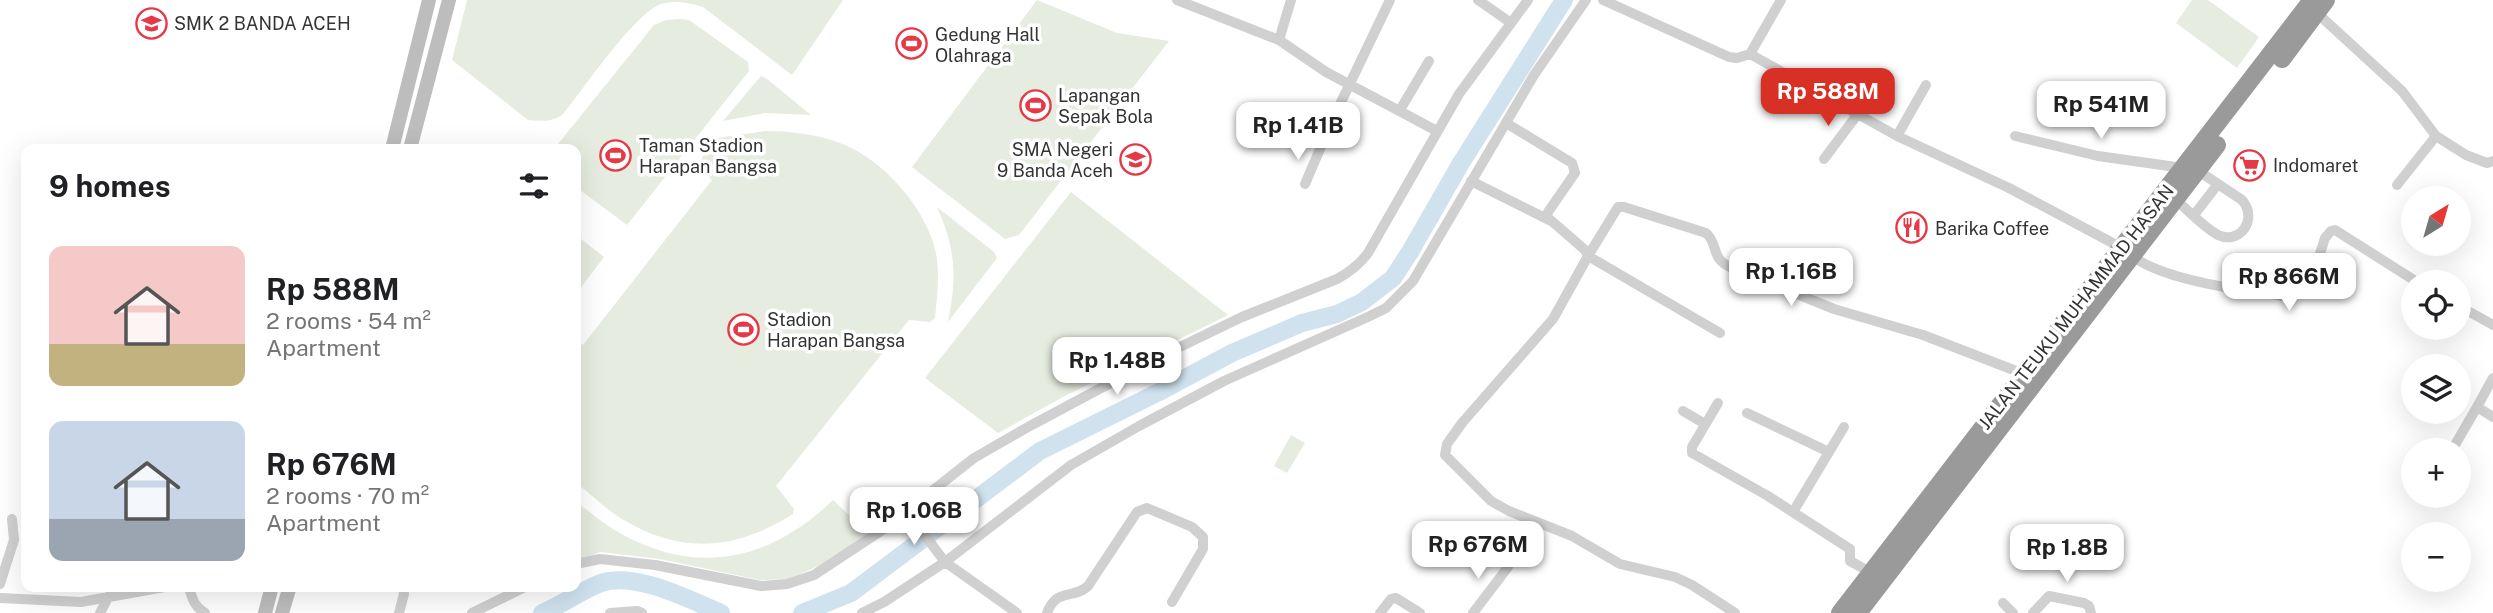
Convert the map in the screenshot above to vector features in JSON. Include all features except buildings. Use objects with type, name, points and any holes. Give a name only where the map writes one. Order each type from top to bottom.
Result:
[{"type":"highway","name":"JALAN TEUKU MUHAMMAD HASAN","points":[[1858,613],[1996,422],[2312,11]]},
{"type":"highway","name":"JALAN TEUKU MUHAMMAD HASAN","points":[[1840,613],[1870,572],[1996,422],[2024,374],[2175,199],[2191,169]]},
{"type":"main road","points":[[393,144],[429,0]]},
{"type":"main road","points":[[411,144],[449,0]]},
{"type":"main road","points":[[265,613],[270,592]]},
{"type":"main road","points":[[282,613],[288,592]]},
{"type":"street","points":[[1177,0],[1279,40],[1305,60],[1437,131]]},
{"type":"street","points":[[1279,40],[1291,0]]},
{"type":"street","points":[[1306,184],[1330,125],[1390,0]]},
{"type":"street","points":[[1478,0],[1511,23]]},
{"type":"street","points":[[581,563],[600,559],[655,565],[761,586],[787,584],[814,575],[908,513],[974,458],[1028,427],[1242,317],[1338,279],[1359,265],[1368,253],[1459,94],[1528,0]]},
{"type":"street","points":[[862,613],[884,602],[1071,465],[1224,381],[1386,308],[1413,281],[1534,75],[1586,0]]},
{"type":"street","points":[[1603,0],[1729,57],[1737,58],[1750,54],[1782,0]]},
{"type":"street","points":[[2312,11],[2402,91],[2436,136],[2466,155],[2491,164]]},
{"type":"street","points":[[1750,54],[1897,136],[2008,188],[2127,252],[2154,270],[2244,291],[2274,293],[2291,298],[2297,293],[2300,275],[2315,269],[2325,238],[2330,230],[2335,230],[2401,272]]},
{"type":"street","points":[[1400,110],[1429,61]]},
{"type":"street","points":[[1897,136],[1926,85]]},
{"type":"street","points":[[1824,159],[1857,115]]},
{"type":"street","points":[[1506,123],[1572,163],[1575,168],[1548,212],[1549,220]]},
{"type":"street","points":[[2015,136],[2098,156],[2191,169],[2218,184],[2247,206],[2249,219],[2243,230],[2235,236],[2220,236],[2175,199]]},
{"type":"street","points":[[2397,185],[2436,136]]},
{"type":"street","points":[[1471,181],[1549,220],[1585,250],[1588,256],[1720,333]]},
{"type":"street","points":[[2194,215],[2218,184]]},
{"type":"street","points":[[1735,613],[1675,577],[1620,564],[1572,536],[1509,511],[1492,501],[1445,455],[1447,444],[1462,423],[1553,319],[1616,209],[1624,207],[1706,233],[1713,241],[1717,258],[1730,267],[1834,309],[1923,335],[2024,374]]},
{"type":"street","points":[[2471,313],[2493,326]]},
{"type":"street","points":[[2459,438],[2493,378]]},
{"type":"street","points":[[1718,403],[1692,447],[1692,453],[1849,548],[1850,561],[1870,572]]},
{"type":"street","points":[[2477,407],[2493,417]]},
{"type":"street","points":[[1683,411],[1705,424]]},
{"type":"street","points":[[1747,413],[1829,452]]},
{"type":"street","points":[[1793,512],[1844,427]]},
{"type":"street","points":[[1047,613],[1056,598],[1067,593],[1080,592],[1088,586],[1137,512],[1147,508],[1192,527],[1203,537],[1203,549],[1172,601]]},
{"type":"street","points":[[908,513],[941,558],[1017,613]]},
{"type":"street","points":[[0,584],[14,540],[12,519]]},
{"type":"street","points":[[1473,613],[1508,568]]},
{"type":"street","points":[[0,598],[80,602],[133,592]]},
{"type":"street","points":[[190,592],[196,607],[205,613]]},
{"type":"street","points":[[399,613],[404,592]]},
{"type":"street","points":[[472,613],[515,592]]},
{"type":"street","points":[[100,613],[109,596]]},
{"type":"street","points":[[2033,613],[2049,596],[2084,603],[2089,606],[2091,613]]},
{"type":"street","points":[[1380,613],[1391,599],[1396,598],[1420,613]]},
{"type":"street","points":[[43,613],[48,601]]},
{"type":"street","points":[[2003,603],[2013,613]]},
{"type":"street","points":[[610,613],[642,613]]},
{"type":"shaded area","points":[[467,0],[843,0],[792,75],[703,7],[683,2],[661,4],[650,10],[624,36],[564,113],[543,121],[528,120],[452,60]]},
{"type":"shaded area","name":"Lapangan Sepak Bola","points":[[1037,0],[1117,33],[1169,41],[1019,235],[1005,239],[912,167]]},
{"type":"shaded area","points":[[2192,0],[2208,0],[2259,37],[2237,68],[2176,23]]},
{"type":"shaded area","points":[[666,20],[689,20],[748,62],[749,71],[627,225],[581,191],[581,144],[558,144],[654,25]]},
{"type":"shaded area","points":[[761,76],[811,115],[765,113],[723,121]]},
{"type":"shaded area","name":"Stadion Harapan Bangsa","points":[[765,131],[802,134],[840,143],[871,160],[913,203],[931,236],[938,277],[935,318],[930,322],[909,320],[776,486],[794,509],[793,514],[751,535],[708,544],[687,543],[644,531],[616,515],[581,487],[581,343],[583,345],[712,180],[697,167],[710,144],[717,138]]},
{"type":"shaded area","points":[[1071,192],[1228,315],[1061,398],[998,433],[925,378]]},
{"type":"shaded area","points":[[937,207],[994,252],[997,258],[948,322],[953,291],[953,264],[948,236]]},
{"type":"shaded area","points":[[581,239],[604,257],[581,287]]},
{"type":"shaded area","points":[[1291,435],[1305,443],[1287,473],[1274,466]]},
{"type":"shaded area","points":[[833,500],[868,533],[827,562],[789,579],[760,580],[660,559],[600,552],[581,560],[581,506],[618,532],[653,548],[681,556],[708,558],[735,555],[760,548],[810,520]]},
{"type":"waterway","points":[[802,613],[851,593],[1040,451],[1232,353],[1302,323],[1337,314],[1362,302],[1393,278],[1461,163],[1564,0]]},
{"type":"waterway","points":[[542,613],[593,586],[615,580],[646,584],[721,613]]},
{"type":"place","name":"SMK 2 BANDA ACEH","points":[[151,23]]},
{"type":"place","name":"Gedung Hall Olahraga","points":[[912,44]]},
{"type":"place","name":"Lapangan Sepak Bola","points":[[1035,105]]},
{"type":"place","name":"Taman Stadion Harapan Bangsa","points":[[616,155]]},
{"type":"place","name":"SMA Negeri 9 Banda Aceh","points":[[1136,159]]},
{"type":"place","name":"Indomaret","points":[[2250,165]]},
{"type":"place","name":"Barika Coffee","points":[[1912,228]]},
{"type":"place","name":"Stadion Harapan Bangsa","points":[[744,329]]}]
